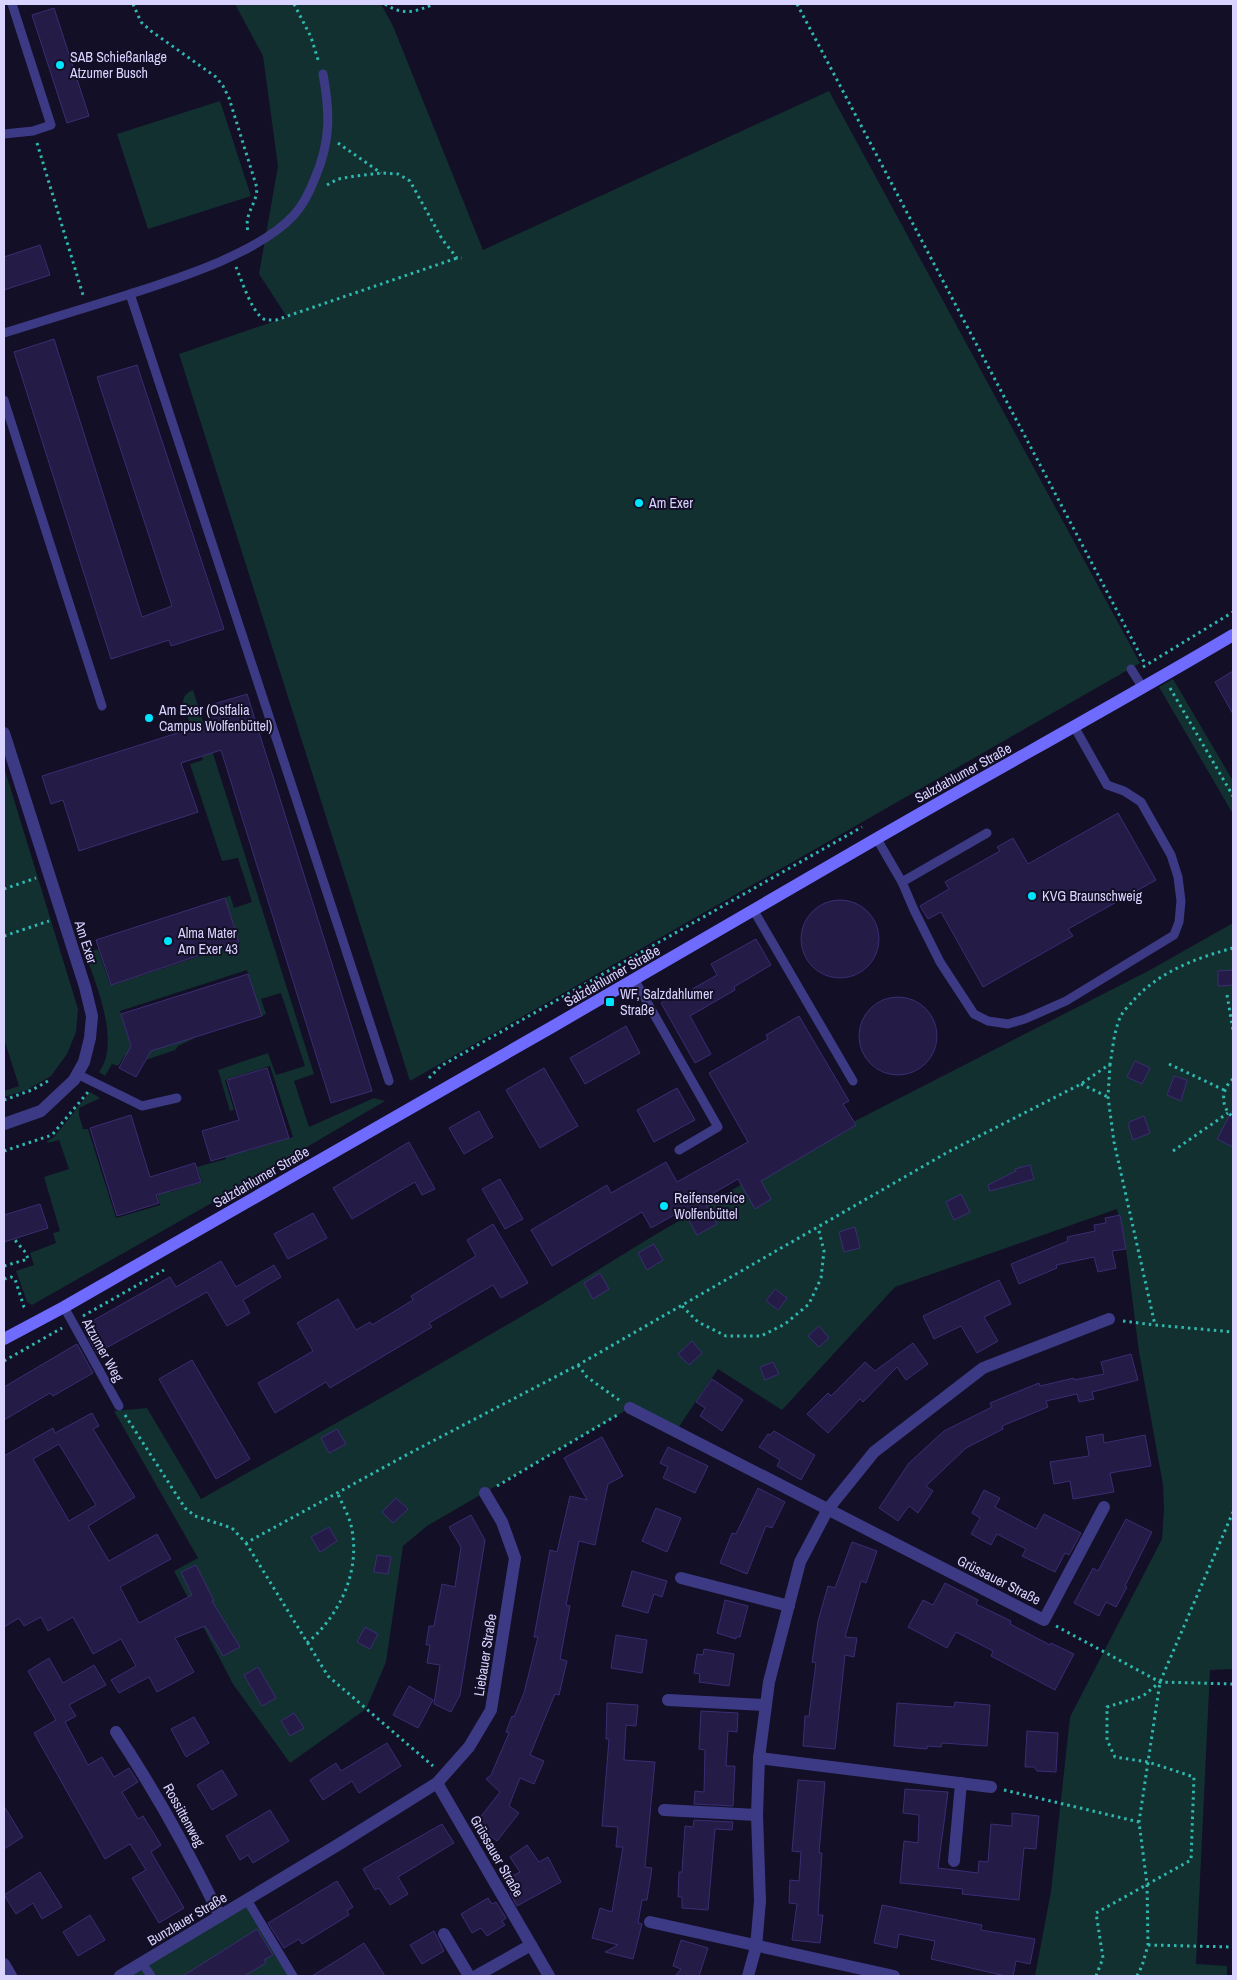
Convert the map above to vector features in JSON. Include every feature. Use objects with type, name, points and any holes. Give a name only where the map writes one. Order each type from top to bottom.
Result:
[{"type":"street","name":"Salzdahlumer Straße","points":[[4,1339],[64,1308],[482,1069],[634,979],[1075,728],[1233,635]]},
{"type":"street","name":"Am Exer","points":[[4,733],[85,987],[92,1016],[90,1038],[84,1062],[74,1080],[42,1111],[4,1124]]},
{"type":"street","points":[[748,1976],[756,1947],[760,1901],[756,1815],[759,1758],[769,1682],[800,1562],[828,1510],[874,1452],[984,1368],[1109,1319]]},
{"type":"street","name":"Grüssauer Straße","points":[[630,1408],[1044,1620],[1104,1507]]},
{"type":"street","name":"Liebauer Straße","points":[[336,1846],[441,1779],[469,1747],[491,1710],[515,1558],[502,1522],[485,1493]]},
{"type":"street","points":[[681,1578],[789,1606]]},
{"type":"street","points":[[668,1700],[766,1705]]},
{"type":"street","name":"Rossittenweg","points":[[116,1732],[174,1824],[220,1916]]},
{"type":"street","points":[[759,1758],[991,1787]]},
{"type":"street","name":"Grüssauer Straße","points":[[441,1779],[549,1976]]},
{"type":"street","points":[[954,1861],[961,1783]]},
{"type":"street","points":[[664,1810],[756,1815]]},
{"type":"street","name":"Bunzlauer Straße","points":[[120,1976],[336,1846]]},
{"type":"street","points":[[650,1922],[756,1947],[894,1976]]},
{"type":"street","points":[[444,1934],[469,1976]]},
{"type":"street","points":[[476,1976],[531,1945]]},
{"type":"street","points":[[4,1964],[11,1976]]},
{"type":"lane","points":[[4,134],[33,131],[51,125],[12,4]]},
{"type":"lane","points":[[4,333],[130,294],[231,257],[252,246],[277,229],[294,215],[309,195],[322,163],[328,135],[328,102],[323,74]]},
{"type":"lane","points":[[130,294],[389,1082]]},
{"type":"lane","points":[[4,400],[102,706]]},
{"type":"lane","points":[[1131,669],[1143,688]]},
{"type":"lane","points":[[877,839],[902,882],[940,962],[974,1014],[988,1021],[1008,1024],[1025,1019],[1066,1001],[1174,935],[1179,922],[1181,901],[1178,876],[1171,855],[1141,802],[1124,791],[1108,785],[1075,728]]},
{"type":"lane","points":[[902,882],[987,833]]},
{"type":"lane","points":[[754,911],[853,1081]]},
{"type":"lane","points":[[634,979],[718,1127],[679,1150]]},
{"type":"lane","points":[[77,1074],[142,1106],[177,1098]]},
{"type":"lane","name":"Atzumer Weg","points":[[64,1308],[119,1406]]},
{"type":"lane","name":"Bunzlauer Straße","points":[[247,1900],[293,1976]]},
{"type":"lane","name":"Bunzlauer Straße","points":[[142,1963],[151,1976]]},
{"type":"path","points":[[133,4],[141,22],[151,32],[216,78],[223,86],[229,98],[257,188],[256,199],[248,212],[247,226],[252,246]]},
{"type":"path","points":[[294,4],[311,37],[323,74]]},
{"type":"path","points":[[385,4],[404,13],[420,10],[434,4]]},
{"type":"path","points":[[797,4],[1145,665],[1233,612]]},
{"type":"path","points":[[33,131],[87,308]]},
{"type":"path","points":[[328,135],[352,154],[382,173]]},
{"type":"path","points":[[231,257],[255,310],[261,317],[267,320],[276,320],[459,258],[442,239],[410,181],[398,174],[382,173],[338,179],[309,195]]},
{"type":"path","points":[[1163,676],[1233,796]]},
{"type":"path","points":[[428,1080],[442,1066],[477,1045],[868,824]]},
{"type":"path","points":[[4,889],[49,874]]},
{"type":"path","points":[[4,936],[54,919]]},
{"type":"path","points":[[1154,1325],[1114,1142],[1108,1097],[1110,1064],[1114,1041],[1122,1014],[1144,991],[1169,972],[1206,955],[1233,948]]},
{"type":"path","points":[[1227,995],[1233,1030]]},
{"type":"path","points":[[246,1543],[410,1453],[578,1365],[948,1152],[1081,1084],[1110,1064]]},
{"type":"path","points":[[1169,1064],[1224,1090]]},
{"type":"path","points":[[1233,1079],[1224,1090],[1223,1102],[1228,1113],[1233,1116]]},
{"type":"path","points":[[4,1100],[32,1090],[51,1080]]},
{"type":"path","points":[[4,1151],[52,1135],[70,1116],[95,1082]]},
{"type":"path","points":[[1081,1084],[1108,1097]]},
{"type":"path","points":[[1173,1151],[1228,1113]]},
{"type":"path","points":[[682,1306],[698,1322],[726,1336],[761,1336],[785,1324],[809,1304],[821,1278],[824,1251],[818,1227]]},
{"type":"path","points":[[4,1266],[28,1259],[26,1253],[14,1239]]},
{"type":"path","points":[[4,1279],[10,1277],[15,1279],[24,1307],[29,1312],[32,1310]]},
{"type":"path","points":[[1109,1319],[1233,1332]]},
{"type":"path","points":[[485,1493],[630,1408],[588,1377],[578,1365]]},
{"type":"path","points":[[119,1406],[185,1508],[194,1516],[232,1528],[246,1543],[328,1676],[441,1779]]},
{"type":"path","points":[[307,1643],[320,1632],[331,1618],[339,1605],[352,1572],[354,1552],[352,1530],[348,1515],[338,1494]]},
{"type":"path","points":[[1137,1976],[1148,1945],[1147,1884],[1139,1822],[1160,1682],[1233,1512]]},
{"type":"path","points":[[1044,1620],[1160,1682],[1233,1684]]},
{"type":"path","points":[[1096,1976],[1103,1958],[1096,1913],[1191,1860],[1194,1777],[1148,1762],[1115,1757],[1107,1740],[1107,1707],[1143,1696],[1160,1682]]},
{"type":"path","points":[[991,1787],[1139,1822]]},
{"type":"path","points":[[1148,1945],[1233,1947]]},
{"type":"green space","name":"Am Exer","points":[[235,4],[381,4],[393,26],[483,250],[829,91],[1140,663],[410,1081],[179,354],[287,317],[259,274],[278,166],[263,56]]},
{"type":"green space","points":[[220,101],[251,196],[148,229],[117,134]]},
{"type":"green space","points":[[1173,679],[1233,781],[1233,814],[1159,687]]},
{"type":"green space","points":[[193,690],[314,1074],[294,1081],[309,1127],[374,1098],[385,1101],[224,1196],[32,1305],[27,1302],[16,1271],[34,1265],[30,1253],[56,1243],[53,1233],[60,1231],[44,1177],[69,1169],[59,1140],[48,1143],[47,1141],[54,1137],[90,1092],[100,1098],[79,1108],[79,1115],[83,1129],[88,1129],[116,1218],[160,1205],[154,1181],[165,1178],[170,1192],[202,1182],[197,1167],[226,1159],[217,1127],[231,1122],[237,1123],[247,1151],[293,1137],[270,1066],[225,1080],[234,1110],[230,1111],[218,1070],[268,1053],[276,1075],[305,1066],[281,993],[261,999],[266,1014],[262,1016],[247,970],[120,1011],[133,1053],[192,1036],[193,1039],[178,1046],[175,1050],[143,1061],[144,1064],[125,1055],[118,1066],[112,1064],[105,1076],[99,1072],[105,1060],[108,1045],[107,1030],[100,997],[85,953],[98,949],[110,985],[112,985],[240,943],[225,898],[230,895],[234,908],[252,902],[238,858],[222,861],[190,764],[203,760],[183,704],[185,695]]},
{"type":"green space","points":[[4,767],[78,1009],[76,1032],[67,1054],[51,1076],[27,1090],[4,1097],[4,1091],[19,1086],[4,1039]]},
{"type":"green space","points":[[1233,923],[1233,1669],[1210,1670],[1196,1964],[1227,1966],[1227,1976],[1035,1976],[1051,1891],[1070,1717],[1162,1539],[1163,1485],[1139,1352],[1126,1249],[1117,1209],[895,1287],[782,1410],[718,1369],[676,1431],[630,1408],[427,1526],[403,1546],[386,1662],[366,1709],[290,1763],[233,1684],[174,1571],[198,1558],[114,1411],[147,1408],[201,1499],[541,1305],[653,1236],[814,1142],[1150,970]]},
{"type":"green space","points":[[247,1900],[293,1976],[120,1976]]},
{"type":"building","name":"SAB Schießanlage Atzumer Busch","points":[[54,8],[89,116],[67,123],[32,15]]},
{"type":"building","points":[[40,245],[50,275],[4,290],[4,257]]},
{"type":"building","points":[[54,339],[142,617],[172,606],[97,377],[137,365],[224,629],[171,646],[169,640],[111,659],[14,352]]},
{"type":"building","points":[[1233,671],[1233,714],[1215,682]]},
{"type":"building","points":[[247,694],[372,1091],[331,1103],[221,750],[181,763],[198,812],[79,851],[63,800],[51,804],[42,776],[212,722],[207,706]]},
{"type":"building","name":"KVG Braunschweig","points":[[1118,813],[1156,880],[1068,929],[1073,936],[983,987],[941,912],[928,919],[920,906],[949,889],[945,882],[1000,851],[997,847],[1013,838],[1028,864]]},
{"type":"building","name":"Alma Mater Am Exer 43","points":[[225,898],[239,942],[111,985],[96,940]]},
{"type":"building","points":[[832,900],[848,900],[862,906],[873,917],[879,931],[879,947],[873,961],[862,972],[848,978],[832,978],[818,972],[807,961],[801,947],[801,931],[807,917],[818,906]]},
{"type":"building","points":[[756,939],[771,965],[734,987],[735,990],[690,1016],[711,1054],[695,1063],[661,1003],[680,992],[682,995],[717,975],[711,964]]},
{"type":"building","points":[[1233,970],[1233,985],[1218,986],[1218,971]]},
{"type":"building","points":[[248,974],[262,1016],[151,1051],[136,1077],[119,1068],[131,1046],[121,1014]]},
{"type":"building","points":[[890,997],[906,997],[920,1003],[931,1014],[937,1028],[937,1044],[931,1058],[920,1069],[906,1075],[890,1075],[876,1069],[865,1058],[859,1044],[859,1028],[865,1014],[876,1003]]},
{"type":"building","points":[[799,1016],[849,1101],[843,1104],[856,1125],[761,1181],[771,1199],[755,1209],[738,1179],[703,1199],[717,1224],[697,1235],[683,1210],[651,1228],[642,1212],[552,1266],[531,1230],[607,1185],[611,1193],[666,1162],[677,1182],[748,1142],[709,1073],[768,1039],[766,1035]]},
{"type":"building","points":[[626,1026],[640,1053],[585,1084],[570,1058]]},
{"type":"building","points":[[1135,1061],[1150,1068],[1142,1084],[1127,1077]]},
{"type":"building","points":[[267,1068],[289,1138],[211,1161],[202,1131],[239,1120],[227,1080]]},
{"type":"building","points":[[544,1068],[578,1126],[540,1148],[506,1090]]},
{"type":"building","points":[[1174,1076],[1187,1080],[1181,1101],[1167,1095]]},
{"type":"building","points":[[677,1088],[695,1120],[654,1142],[637,1110]]},
{"type":"building","points":[[1233,1109],[1233,1147],[1217,1139]]},
{"type":"building","points":[[479,1111],[493,1137],[464,1154],[449,1128]]},
{"type":"building","points":[[131,1115],[150,1177],[195,1163],[201,1182],[156,1195],[159,1203],[117,1216],[90,1128]]},
{"type":"building","points":[[1144,1116],[1150,1133],[1133,1140],[1129,1122]]},
{"type":"building","points":[[409,1142],[435,1189],[422,1195],[415,1182],[352,1219],[333,1188]]},
{"type":"building","points":[[1030,1165],[1034,1179],[990,1191],[988,1185],[1016,1171],[1015,1169]]},
{"type":"building","points":[[500,1179],[523,1219],[505,1229],[482,1189]]},
{"type":"building","points":[[961,1194],[970,1212],[954,1220],[946,1202]]},
{"type":"building","points":[[40,1204],[48,1228],[4,1242],[4,1215]]},
{"type":"building","points":[[313,1213],[327,1238],[288,1259],[274,1234]]},
{"type":"building","points":[[1120,1215],[1126,1249],[1112,1251],[1116,1268],[1098,1272],[1094,1257],[1056,1265],[1057,1268],[1019,1284],[1011,1264],[1068,1241],[1067,1237],[1095,1231],[1094,1225],[1106,1223],[1105,1218]]},
{"type":"building","points":[[493,1224],[528,1283],[501,1298],[493,1285],[429,1323],[432,1327],[330,1388],[326,1382],[275,1413],[258,1383],[313,1351],[297,1323],[338,1299],[356,1330],[370,1322],[372,1325],[413,1300],[411,1296],[476,1256],[467,1240]]},
{"type":"building","points":[[855,1227],[860,1248],[844,1252],[839,1232]]},
{"type":"building","points":[[654,1244],[663,1260],[647,1270],[638,1253]]},
{"type":"building","points":[[221,1261],[236,1287],[274,1265],[281,1277],[243,1300],[250,1313],[227,1326],[207,1292],[97,1353],[88,1338],[93,1335],[87,1324],[170,1277],[176,1287]]},
{"type":"building","points":[[600,1273],[609,1289],[593,1299],[584,1283]]},
{"type":"building","points":[[999,1280],[1011,1304],[984,1317],[998,1341],[977,1353],[961,1326],[934,1339],[923,1316]]},
{"type":"building","points":[[775,1289],[787,1298],[778,1310],[766,1301]]},
{"type":"building","points":[[819,1326],[829,1338],[819,1347],[808,1336]]},
{"type":"building","points":[[692,1341],[702,1353],[689,1365],[678,1354]]},
{"type":"building","points":[[913,1343],[928,1364],[906,1380],[897,1367],[863,1402],[860,1399],[828,1433],[807,1414],[828,1393],[831,1396],[865,1362],[875,1371]]},
{"type":"building","points":[[77,1344],[93,1373],[53,1396],[50,1393],[4,1420],[4,1387]]},
{"type":"building","points":[[1131,1354],[1138,1380],[1092,1392],[1094,1399],[1079,1402],[1077,1394],[1046,1401],[1048,1407],[1002,1426],[1003,1429],[966,1448],[926,1486],[933,1491],[918,1513],[909,1506],[898,1521],[879,1508],[909,1463],[944,1431],[992,1407],[990,1403],[1039,1383],[1040,1386],[1074,1378],[1074,1380],[1104,1374],[1101,1362]]},
{"type":"building","points":[[192,1360],[250,1459],[216,1479],[159,1379]]},
{"type":"building","points":[[773,1362],[779,1374],[765,1380],[760,1367]]},
{"type":"building","points":[[712,1379],[743,1400],[722,1431],[700,1416],[705,1408],[696,1402]]},
{"type":"building","points":[[92,1413],[99,1426],[93,1429],[135,1497],[88,1526],[109,1561],[157,1534],[171,1559],[120,1587],[139,1623],[192,1595],[181,1572],[196,1565],[214,1601],[212,1601],[240,1647],[223,1656],[205,1626],[175,1638],[194,1672],[157,1692],[149,1677],[119,1693],[111,1680],[136,1666],[121,1639],[93,1654],[73,1617],[48,1631],[41,1617],[24,1626],[19,1618],[4,1627],[4,1456],[53,1428],[55,1433]],"holes":[[[59,1444],[96,1505],[69,1521],[33,1459]]]},
{"type":"building","points":[[337,1429],[346,1444],[329,1453],[321,1438]]},
{"type":"building","points":[[774,1431],[815,1455],[801,1480],[777,1466],[780,1460],[759,1447],[768,1434],[770,1435]]},
{"type":"building","points":[[1103,1434],[1104,1443],[1145,1435],[1151,1466],[1110,1473],[1114,1492],[1073,1499],[1070,1481],[1054,1484],[1050,1462],[1089,1456],[1086,1437]]},
{"type":"building","points":[[602,1437],[623,1476],[608,1484],[595,1545],[579,1541],[566,1605],[570,1606],[560,1659],[567,1661],[559,1695],[555,1694],[530,1755],[544,1761],[534,1784],[520,1778],[509,1806],[519,1813],[497,1841],[475,1824],[500,1792],[486,1779],[491,1775],[509,1733],[506,1732],[512,1716],[514,1717],[524,1693],[538,1637],[534,1637],[550,1550],[557,1552],[570,1496],[587,1500],[564,1458]]},
{"type":"building","points":[[668,1447],[708,1466],[695,1493],[663,1478],[668,1467],[660,1463]]},
{"type":"building","points":[[758,1488],[785,1502],[772,1528],[766,1526],[747,1574],[720,1563],[732,1533],[736,1534]]},
{"type":"building","points":[[984,1490],[1000,1498],[995,1507],[1036,1529],[1044,1514],[1081,1533],[1069,1555],[1065,1553],[1055,1572],[1022,1556],[1026,1549],[997,1534],[991,1545],[971,1534],[980,1518],[972,1513]]},
{"type":"building","points":[[396,1498],[408,1509],[393,1523],[382,1512]]},
{"type":"building","points":[[656,1508],[681,1518],[667,1552],[642,1541]]},
{"type":"building","points":[[471,1515],[485,1540],[460,1695],[451,1712],[434,1704],[440,1665],[427,1663],[430,1645],[426,1645],[429,1626],[434,1626],[442,1584],[455,1587],[461,1547],[449,1527]]},
{"type":"building","points":[[1126,1519],[1152,1532],[1116,1607],[1106,1602],[1099,1616],[1074,1603],[1093,1568],[1098,1571]]},
{"type":"building","points":[[329,1527],[337,1541],[320,1552],[311,1537]]},
{"type":"building","points":[[852,1542],[877,1551],[866,1583],[861,1581],[845,1637],[857,1638],[854,1657],[845,1655],[835,1749],[803,1746],[805,1716],[809,1716],[816,1663],[812,1662],[818,1621],[828,1586],[835,1588]]},
{"type":"building","points":[[377,1555],[391,1557],[388,1574],[374,1572]]},
{"type":"building","points":[[632,1571],[667,1581],[662,1597],[654,1594],[648,1613],[622,1606]]},
{"type":"building","points":[[945,1583],[978,1600],[976,1604],[1011,1621],[1010,1624],[1050,1645],[1051,1643],[1074,1654],[1055,1690],[991,1656],[993,1651],[956,1632],[947,1648],[908,1627],[923,1600],[933,1605]]},
{"type":"building","points":[[725,1600],[748,1606],[740,1637],[736,1637],[736,1639],[717,1633]]},
{"type":"building","points":[[365,1627],[378,1634],[370,1649],[357,1642]]},
{"type":"building","points":[[616,1635],[647,1640],[642,1673],[611,1668]]},
{"type":"building","points":[[704,1649],[734,1654],[729,1686],[699,1682],[700,1674],[694,1673],[697,1654],[703,1655]]},
{"type":"building","points":[[49,1658],[63,1683],[94,1665],[106,1685],[69,1705],[76,1716],[65,1722],[88,1765],[102,1757],[114,1777],[129,1768],[138,1782],[122,1792],[138,1819],[143,1816],[161,1845],[151,1852],[184,1908],[159,1923],[132,1878],[146,1870],[130,1844],[105,1859],[34,1733],[56,1720],[28,1671]]},
{"type":"building","points":[[258,1667],[276,1698],[262,1706],[244,1675]]},
{"type":"building","points":[[409,1686],[433,1700],[418,1728],[393,1715]]},
{"type":"building","points":[[955,1702],[990,1705],[987,1746],[942,1743],[941,1747],[927,1746],[927,1749],[894,1746],[897,1703],[954,1707]]},
{"type":"building","points":[[607,1703],[638,1705],[636,1726],[626,1725],[624,1760],[655,1762],[645,1867],[652,1868],[647,1900],[642,1900],[638,1923],[642,1924],[633,1959],[605,1952],[618,1945],[592,1938],[600,1908],[612,1912],[623,1847],[616,1847],[618,1827],[602,1826],[609,1739],[606,1739]]},
{"type":"building","points":[[701,1711],[738,1713],[737,1732],[728,1731],[726,1766],[735,1766],[733,1806],[694,1804],[695,1791],[704,1792],[705,1750],[699,1749]]},
{"type":"building","points":[[294,1713],[304,1728],[290,1736],[281,1721]]},
{"type":"building","points":[[194,1717],[209,1743],[186,1757],[171,1729]]},
{"type":"building","points":[[1027,1731],[1058,1733],[1056,1772],[1037,1771],[1034,1767],[1025,1767]]},
{"type":"building","points":[[387,1743],[401,1766],[359,1793],[352,1781],[323,1800],[310,1780],[336,1763],[341,1771]]},
{"type":"building","points":[[222,1770],[237,1795],[212,1810],[197,1785]]},
{"type":"building","points":[[798,1780],[825,1782],[819,1853],[822,1853],[818,1915],[823,1915],[820,1943],[792,1940],[797,1904],[789,1903],[790,1880],[799,1881],[801,1852],[792,1851]]},
{"type":"building","points":[[905,1789],[948,1792],[938,1868],[978,1873],[979,1861],[988,1862],[991,1824],[1012,1826],[1012,1813],[1039,1816],[1036,1849],[1024,1848],[1019,1900],[962,1894],[963,1889],[900,1883],[904,1841],[918,1843],[919,1815],[903,1813]]},
{"type":"building","points":[[4,1806],[23,1837],[4,1849]]},
{"type":"building","points":[[270,1810],[289,1841],[253,1863],[248,1855],[240,1860],[226,1836]]},
{"type":"building","points":[[694,1820],[733,1822],[732,1830],[715,1829],[708,1910],[682,1908],[682,1897],[678,1897],[679,1872],[682,1872],[685,1826],[693,1827]]},
{"type":"building","points":[[442,1824],[454,1843],[398,1877],[408,1894],[390,1905],[379,1888],[375,1890],[363,1869]]},
{"type":"building","points":[[527,1845],[539,1862],[548,1857],[561,1882],[517,1906],[510,1893],[519,1889],[512,1876],[520,1872],[510,1857]]},
{"type":"building","points":[[40,1872],[62,1907],[42,1919],[33,1903],[16,1914],[4,1895]]},
{"type":"building","points":[[337,1881],[353,1907],[347,1911],[349,1915],[302,1944],[299,1939],[284,1948],[268,1923]]},
{"type":"building","points":[[488,1898],[492,1904],[496,1902],[506,1918],[502,1921],[505,1925],[487,1936],[481,1928],[472,1933],[461,1914]]},
{"type":"building","points":[[882,1905],[982,1925],[981,1930],[1035,1939],[1030,1964],[1016,1961],[1013,1976],[1006,1976],[931,1959],[935,1941],[899,1934],[897,1948],[874,1943]]},
{"type":"building","points":[[90,1915],[105,1940],[78,1956],[63,1932]]},
{"type":"building","points":[[257,1929],[273,1955],[264,1960],[266,1963],[244,1976],[183,1976]]},
{"type":"building","points":[[434,1931],[444,1951],[422,1964],[410,1945]]},
{"type":"building","points":[[681,1940],[708,1948],[699,1976],[675,1976],[681,1969],[673,1966]]},
{"type":"building","points":[[364,1943],[385,1976],[312,1976],[344,1956]]},
{"type":"place","name":"SAB Schießanlage Atzumer Busch","points":[[60,65]]},
{"type":"place","name":"Am Exer","points":[[639,503]]},
{"type":"place","name":"Am Exer (Ostfalia Campus Wolfenbüttel)","points":[[149,718]]},
{"type":"place","name":"KVG Braunschweig","points":[[1032,896]]},
{"type":"place","name":"Alma Mater Am Exer 43","points":[[168,941]]},
{"type":"place","name":"WF, Salzdahlumer Straße","points":[[610,1002]]},
{"type":"place","name":"Reifenservice Wolfenbüttel","points":[[664,1206]]}]
